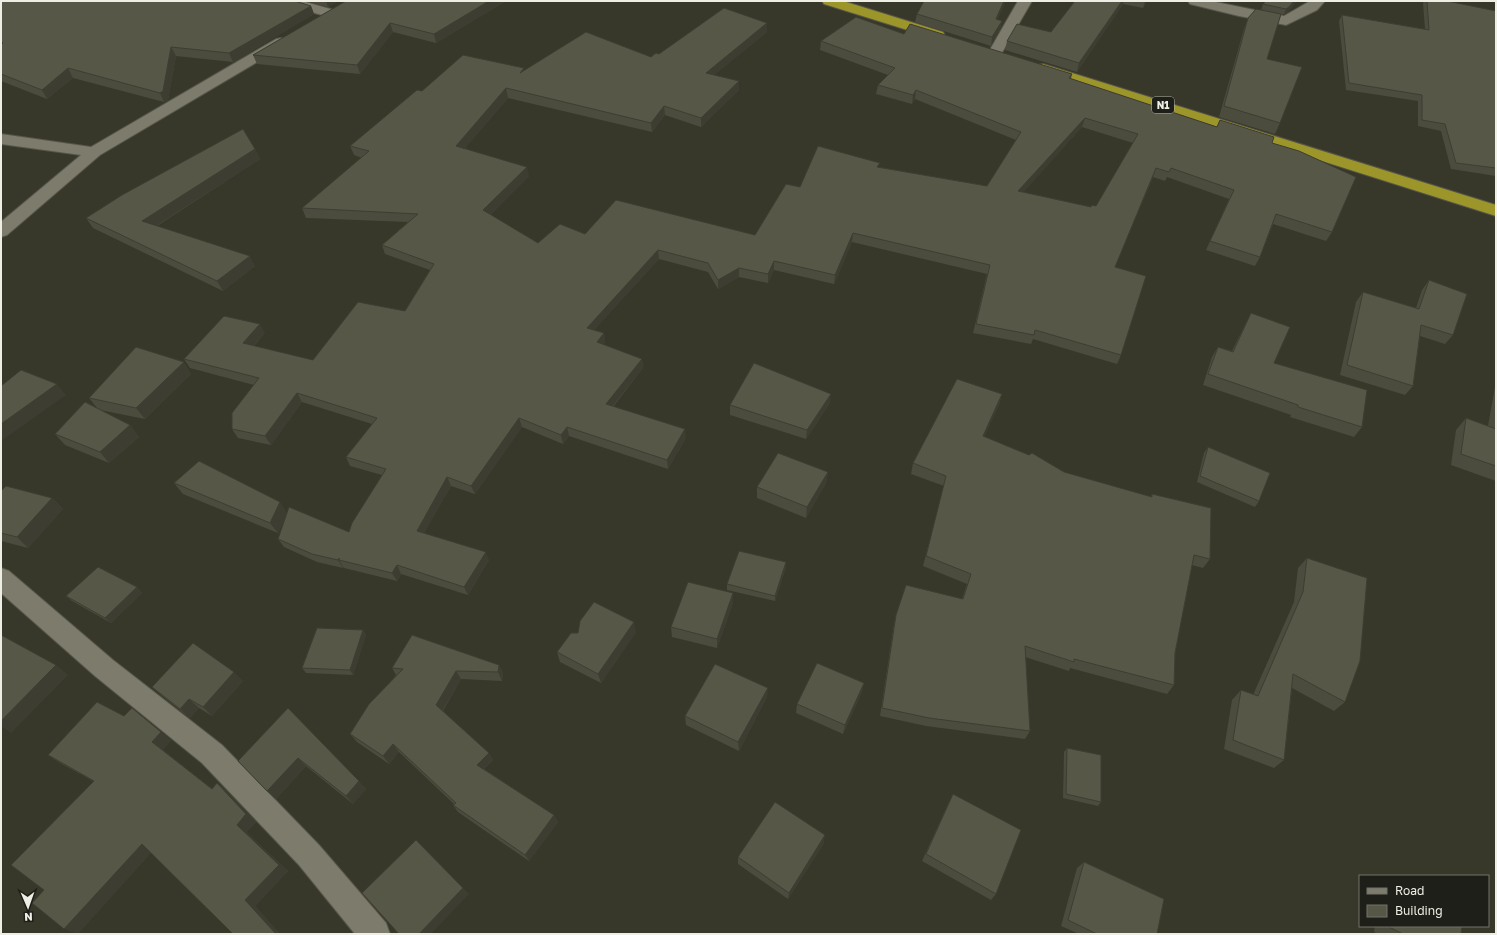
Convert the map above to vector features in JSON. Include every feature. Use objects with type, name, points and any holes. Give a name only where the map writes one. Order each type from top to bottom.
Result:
[{"type":"highway","points":[[829,1],[950,39]]},
{"type":"highway","points":[[980,48],[1010,58]]},
{"type":"highway","name":"N1","points":[[1033,65],[1496,211]]},
{"type":"street","points":[[287,1],[335,10],[309,25]]},
{"type":"street","points":[[995,53],[1025,1]]},
{"type":"street","points":[[1195,1],[1239,12],[1286,21],[1312,7],[1318,1]]},
{"type":"street","points":[[1,231],[94,152],[295,33]]},
{"type":"street","points":[[1,139],[94,152]]},
{"type":"street","points":[[1,578],[104,668],[212,754],[310,855],[375,934]]},
{"type":"building","points":[[1,1],[295,1],[311,6],[229,53],[171,47],[163,91],[160,93],[68,68],[42,90],[1,74],[1,44],[3,43],[1,41]]},
{"type":"building","points":[[346,1],[489,1],[434,34],[390,23],[357,65],[253,55]]},
{"type":"building","points":[[924,1],[1004,1],[996,19],[1002,21],[992,37],[917,14]]},
{"type":"building","points":[[1075,1],[1122,1],[1079,63],[1007,41],[1017,24],[1051,32]]},
{"type":"building","points":[[1266,1],[1294,1],[1286,9],[1263,4]]},
{"type":"building","points":[[1427,1],[1447,1],[1496,11],[1496,168],[1456,163],[1445,124],[1422,120],[1422,95],[1349,83],[1342,15],[1429,30]]},
{"type":"building","points":[[724,8],[767,23],[706,73],[739,81],[701,118],[664,106],[651,123],[506,88],[456,146],[527,167],[483,210],[538,243],[560,224],[585,234],[616,200],[755,235],[786,184],[800,187],[818,146],[880,163],[877,167],[987,186],[1021,132],[916,90],[913,95],[878,85],[895,68],[821,41],[856,17],[904,34],[910,24],[1072,74],[1069,78],[1217,127],[1220,120],[1274,137],[1272,143],[1299,151],[1356,177],[1332,232],[1276,214],[1260,257],[1210,241],[1234,190],[1171,168],[1169,172],[1156,168],[1115,267],[1146,276],[1121,355],[1035,330],[1034,335],[976,324],[990,265],[853,233],[835,275],[774,261],[768,274],[739,268],[718,280],[708,263],[658,250],[587,328],[604,333],[597,342],[642,359],[606,404],[685,429],[667,460],[567,427],[561,435],[519,418],[471,486],[447,477],[417,531],[486,552],[464,587],[397,565],[392,573],[339,560],[339,558],[338,560],[312,554],[278,539],[289,507],[349,532],[352,523],[386,469],[346,457],[377,418],[297,393],[265,436],[232,429],[232,413],[259,378],[184,359],[224,316],[260,324],[243,343],[313,360],[358,302],[405,311],[434,264],[382,245],[418,214],[302,208],[369,151],[350,146],[417,90],[422,91],[463,55],[524,68],[520,73],[586,32],[651,57],[656,53],[659,54]],"holes":[[[1085,118],[1138,134],[1096,206],[1092,205],[1091,207],[1018,191]]]},
{"type":"building","points":[[1256,9],[1281,14],[1267,59],[1302,67],[1280,123],[1224,106],[1248,18]]},
{"type":"building","points":[[243,129],[255,149],[142,221],[250,256],[217,281],[86,218],[122,195]]},
{"type":"building","points":[[1429,280],[1467,294],[1453,335],[1421,325],[1413,386],[1347,365],[1363,292],[1419,309]]},
{"type":"building","points":[[1251,313],[1290,327],[1274,363],[1367,390],[1362,427],[1298,407],[1298,405],[1208,374],[1218,347],[1233,352]]},
{"type":"building","points":[[136,347],[184,362],[136,408],[89,398]]},
{"type":"building","points":[[754,363],[831,394],[807,430],[730,405]]},
{"type":"building","points":[[21,370],[57,384],[1,424],[1,386]]},
{"type":"building","points":[[957,379],[1002,394],[983,436],[1029,455],[1032,453],[1064,472],[1152,497],[1152,494],[1211,508],[1210,559],[1194,555],[1175,653],[1174,685],[1074,659],[1074,662],[1025,646],[1030,731],[929,718],[882,708],[896,615],[906,585],[963,599],[971,574],[926,556],[946,476],[913,463]]},
{"type":"building","points":[[85,402],[130,425],[100,452],[55,434]]},
{"type":"building","points":[[1466,418],[1496,429],[1496,466],[1461,454]]},
{"type":"building","points":[[1208,447],[1270,473],[1259,501],[1200,476]]},
{"type":"building","points":[[778,453],[828,472],[807,507],[757,487]]},
{"type":"building","points":[[199,461],[280,502],[270,523],[174,483]]},
{"type":"building","points":[[6,486],[52,498],[17,537],[1,533],[1,491]]},
{"type":"building","points":[[739,551],[786,562],[775,596],[727,584]]},
{"type":"building","points":[[1307,558],[1367,578],[1360,661],[1345,702],[1293,674],[1284,760],[1233,740],[1241,690],[1258,696],[1303,592]]},
{"type":"building","points":[[98,567],[137,587],[105,618],[66,596]]},
{"type":"building","points":[[688,582],[733,593],[717,639],[671,627]]},
{"type":"building","points":[[594,602],[634,622],[598,674],[557,652],[571,633],[578,633],[580,621]]},
{"type":"building","points":[[317,628],[363,630],[350,670],[302,668]]},
{"type":"building","points":[[1,635],[56,665],[1,721]]},
{"type":"building","points":[[412,635],[499,665],[498,672],[456,671],[436,705],[489,753],[477,765],[554,815],[525,855],[453,805],[456,803],[393,744],[383,756],[350,734],[369,704],[403,669],[392,668]]},
{"type":"building","points":[[193,643],[234,672],[203,707],[189,699],[180,709],[152,687]]},
{"type":"building","points":[[817,663],[864,683],[845,725],[797,704]]},
{"type":"building","points":[[715,664],[768,688],[738,742],[685,716]]},
{"type":"building","points":[[97,702],[124,716],[132,708],[161,732],[152,742],[212,789],[217,783],[246,814],[237,825],[279,865],[245,900],[276,934],[233,934],[142,844],[64,929],[32,903],[44,890],[11,865],[94,781],[48,755]]},
{"type":"building","points":[[288,708],[359,781],[346,796],[298,758],[267,791],[238,761]]},
{"type":"building","points":[[1067,748],[1101,755],[1101,802],[1066,794]]},
{"type":"building","points":[[953,794],[1021,830],[996,894],[926,854]]},
{"type":"building","points":[[775,802],[825,835],[789,893],[738,857]]},
{"type":"building","points":[[416,840],[463,888],[419,934],[399,934],[362,893]]},
{"type":"building","points":[[1084,862],[1164,899],[1157,934],[1097,934],[1068,920]]},
{"type":"building","points":[[1389,927],[1462,927],[1461,934],[1403,934]]}]
